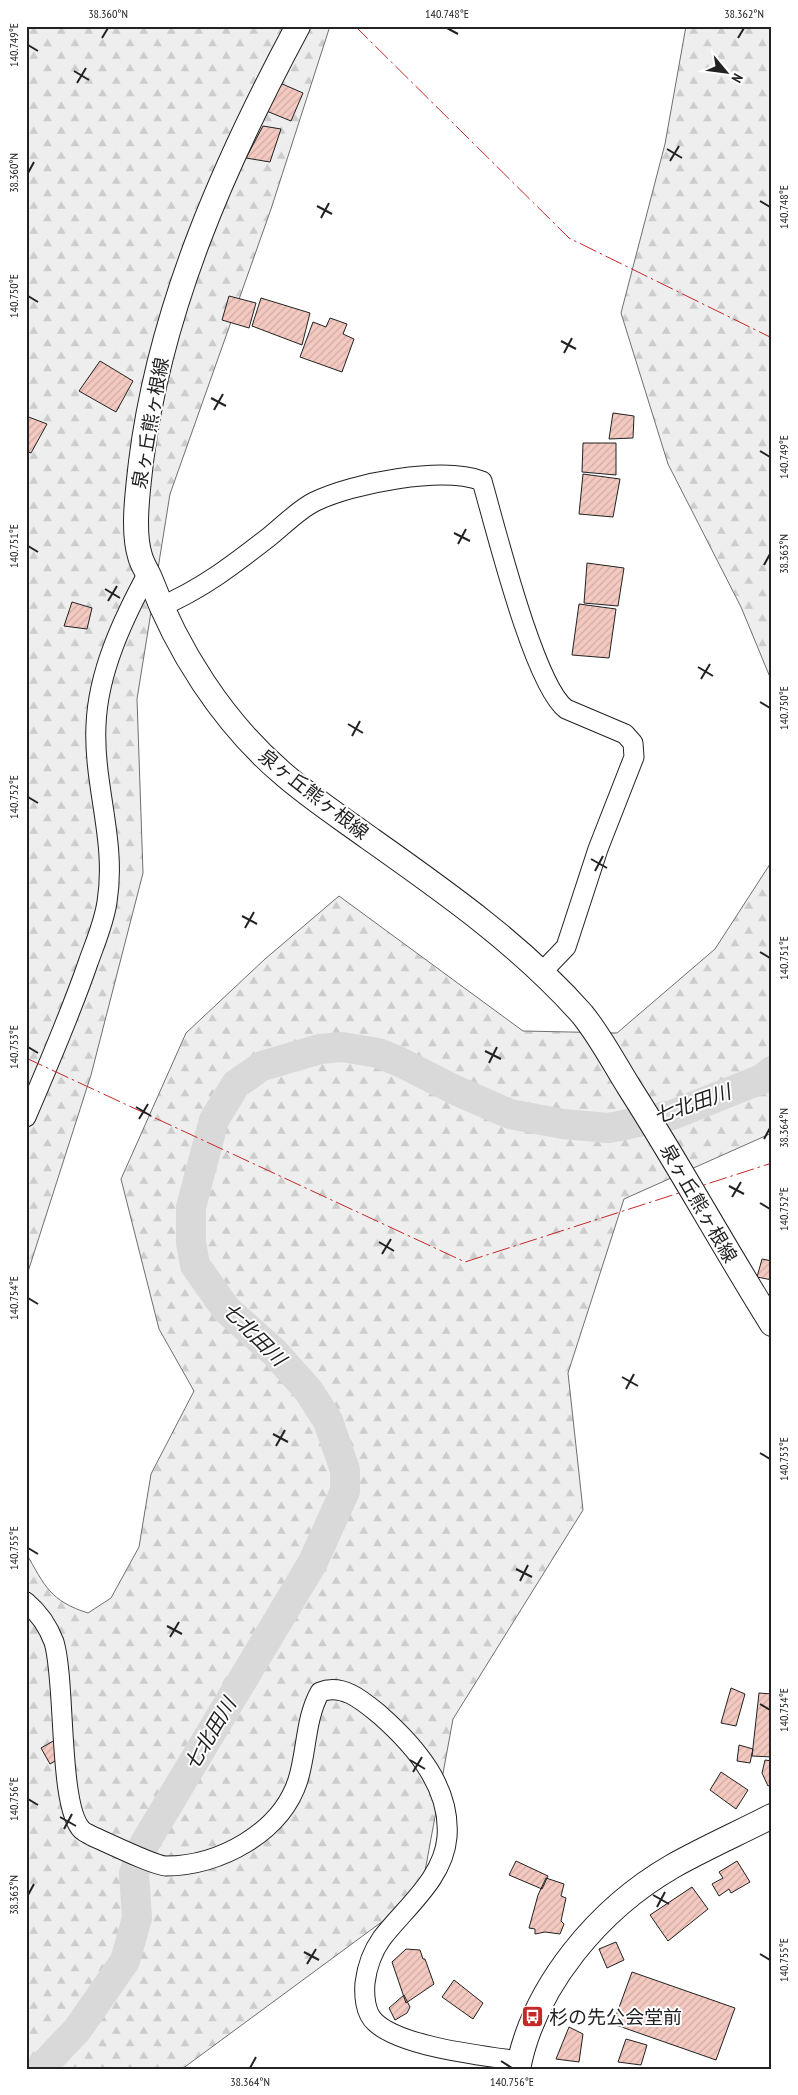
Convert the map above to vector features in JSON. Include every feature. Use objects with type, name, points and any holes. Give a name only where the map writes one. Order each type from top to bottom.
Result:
[{"type":"main road","name":"泉ヶ丘熊ヶ根線","points":[[298,26],[267,84],[216,194],[162,348],[144,438],[136,504],[139,555],[148,572],[160,607],[211,695],[256,749],[283,774],[436,886],[541,973],[584,1017],[670,1150],[737,1268],[772,1324]]},
{"type":"main road","points":[[519,2065],[533,2017],[550,1987],[568,1961],[608,1915],[638,1889],[673,1866],[772,1816]]},
{"type":"street","points":[[160,607],[188,595],[221,575],[313,502],[381,481],[446,475],[469,476],[482,481],[515,597],[535,654],[558,703],[566,709],[626,734],[633,743],[634,756],[598,849],[566,947],[541,973]]},
{"type":"street","points":[[26,1117],[71,1012],[107,903],[111,857],[98,768],[96,717],[102,685],[114,645],[148,572]]},
{"type":"street","points":[[26,1602],[41,1616],[54,1644],[59,1671],[67,1782],[74,1814],[81,1830],[165,1866],[185,1864],[220,1855],[247,1842],[264,1830],[286,1805],[296,1784],[314,1704],[320,1692],[335,1689],[358,1698],[394,1727],[420,1755],[437,1786],[447,1826],[446,1844],[438,1864],[424,1888],[382,1939],[367,1964],[364,1990],[369,2013],[374,2022],[404,2038],[519,2065]]},
{"type":"green space","points":[[26,26],[330,26],[271,209],[170,494],[137,699],[143,873],[91,1075],[26,1278]]},
{"type":"green space","points":[[686,26],[772,26],[772,682],[741,607],[668,464],[621,313],[665,144]]},
{"type":"green space","points":[[772,861],[772,1133],[624,1199],[568,1373],[583,1510],[453,1719],[421,1893],[182,2069],[26,2069],[26,1553],[50,1591],[65,1603],[88,1613],[111,1598],[139,1547],[151,1474],[194,1391],[159,1329],[121,1179],[186,1033],[265,959],[339,896],[523,1031],[617,1033],[715,949]]},
{"type":"building","points":[[280,83],[303,93],[291,121],[264,110]]},
{"type":"building","points":[[263,126],[281,129],[270,162],[246,158]]},
{"type":"building","points":[[229,296],[256,303],[249,328],[222,320]]},
{"type":"building","points":[[261,298],[310,313],[302,345],[252,326]]},
{"type":"building","points":[[330,318],[347,324],[343,334],[354,339],[342,372],[300,357],[313,322],[326,327]]},
{"type":"building","points":[[100,361],[133,381],[116,412],[79,391]]},
{"type":"building","points":[[613,413],[634,416],[633,438],[609,439]]},
{"type":"building","points":[[26,416],[47,424],[31,453],[26,451]]},
{"type":"building","points":[[583,443],[616,443],[616,475],[582,472]]},
{"type":"building","points":[[583,474],[620,479],[613,517],[579,514]]},
{"type":"building","points":[[587,563],[624,568],[618,606],[584,603]]},
{"type":"building","points":[[72,602],[92,608],[87,629],[64,626]]},
{"type":"building","points":[[579,604],[616,609],[609,658],[572,655]]},
{"type":"building","points":[[762,1259],[772,1261],[772,1280],[757,1277]]},
{"type":"building","points":[[731,1688],[745,1694],[736,1726],[721,1723]]},
{"type":"building","points":[[759,1693],[772,1694],[772,1757],[752,1756]]},
{"type":"building","points":[[55,1740],[64,1756],[50,1764],[41,1748]]},
{"type":"building","points":[[739,1745],[753,1749],[750,1763],[737,1761]]},
{"type":"building","points":[[765,1760],[772,1761],[772,1784],[768,1786],[762,1773]]},
{"type":"building","points":[[721,1772],[748,1790],[736,1809],[710,1790]]},
{"type":"building","points":[[516,1861],[548,1876],[542,1889],[509,1875]]},
{"type":"building","points":[[737,1861],[750,1882],[731,1893],[729,1889],[719,1896],[712,1884],[723,1878],[719,1872]]},
{"type":"building","points":[[546,1878],[564,1884],[561,1896],[566,1898],[561,1921],[564,1924],[560,1934],[545,1932],[535,1934],[535,1929],[529,1928],[538,1895]]},
{"type":"building","points":[[692,1887],[708,1909],[668,1941],[650,1915]]},
{"type":"building","points":[[616,1942],[624,1960],[607,1968],[599,1949]]},
{"type":"building","points":[[406,1949],[420,1950],[434,1984],[406,2003],[392,1962]]},
{"type":"building","points":[[632,1972],[735,2008],[716,2060],[613,2024]]},
{"type":"building","points":[[454,1980],[483,2003],[473,2019],[442,1997]]},
{"type":"building","points":[[404,1995],[410,2007],[407,2013],[395,2020],[389,2008]]},
{"type":"building","points":[[569,2027],[583,2034],[579,2062],[556,2059]]},
{"type":"building","points":[[626,2039],[647,2045],[641,2065],[618,2062]]},
{"type":"waterway","name":"七北田川","points":[[40,2069],[77,2030],[125,1961],[137,1918],[134,1873],[145,1843],[313,1562],[345,1491],[345,1470],[328,1421],[308,1390],[275,1353],[226,1309],[195,1265],[191,1243],[191,1207],[214,1120],[236,1084],[262,1066],[320,1049],[342,1047],[378,1053],[510,1114],[563,1124],[609,1128],[672,1115],[762,1079],[772,1071]]},
{"type":"power","points":[[355,26],[569,238],[772,338]]},
{"type":"power","points":[[26,1058],[465,1262],[772,1163]]},
{"type":"place","name":"杉の先公会堂前","points":[[533,2017]]}]
